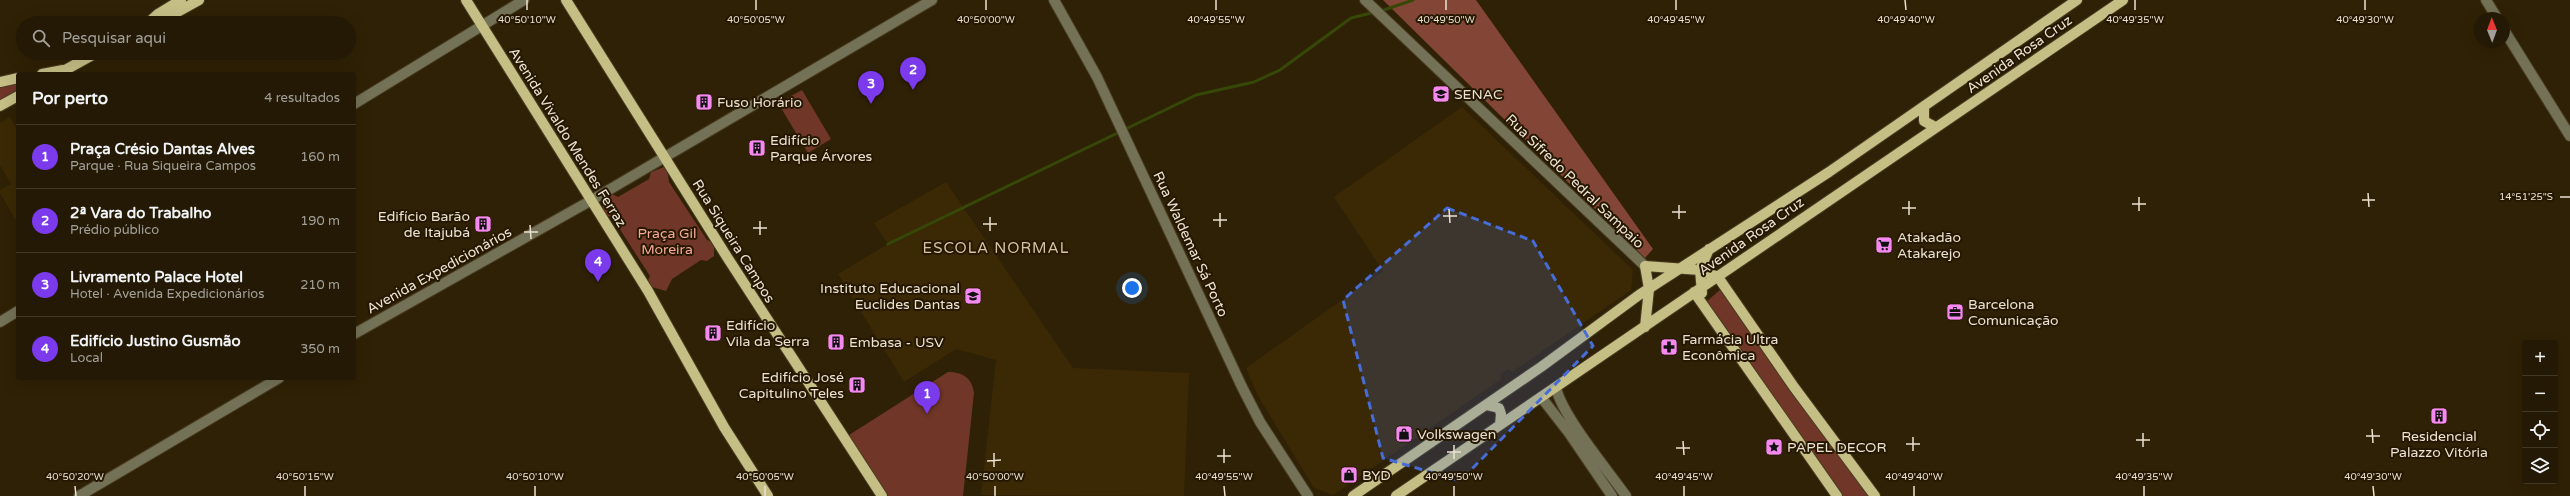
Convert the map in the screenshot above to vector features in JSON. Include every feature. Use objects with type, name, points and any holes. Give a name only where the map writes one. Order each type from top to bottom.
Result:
[{"type":"main road","points":[[158,16],[181,0]]},
{"type":"main road","points":[[170,16],[199,0]]},
{"type":"main road","name":"Avenida Vivaldo Mendes Ferraz","points":[[466,0],[654,302],[724,427],[768,496]]},
{"type":"main road","name":"Rua Siqueira Campos","points":[[566,0],[882,496]]},
{"type":"main road","name":"Avenida Rosa Cruz","points":[[1353,496],[1486,405],[1678,269],[1829,172],[2077,0]]},
{"type":"main road","name":"Avenida Rosa Cruz","points":[[1396,496],[1718,277],[1934,127],[2121,1]]},
{"type":"main road","points":[[61,72],[83,60]]},
{"type":"main road","points":[[0,82],[16,78]]},
{"type":"main road","points":[[0,106],[16,97]]},
{"type":"main road","points":[[1924,106],[1924,121],[1934,127]]},
{"type":"main road","points":[[1709,249],[1700,270],[1698,290],[1703,304],[1837,496]]},
{"type":"main road","points":[[1645,327],[1649,289],[1645,266],[1700,270],[1718,277],[1794,387],[1874,496]]},
{"type":"main road","points":[[1486,405],[1499,408],[1501,414],[1500,425]]},
{"type":"street","points":[[356,103],[524,0]]},
{"type":"street","name":"Avenida Expedicionários","points":[[356,333],[590,201],[932,0]]},
{"type":"street","name":"Rua Waldemar Sá Porto","points":[[1054,0],[1097,77],[1123,130],[1242,387],[1260,422],[1308,496]]},
{"type":"street","points":[[2486,0],[2493,12]]},
{"type":"street","name":"Rua Sifredo Pedral Sampaio","points":[[1367,3],[1645,266]]},
{"type":"street","points":[[2510,40],[2570,136]]},
{"type":"street","points":[[0,322],[16,312]]},
{"type":"street","points":[[79,496],[276,380]]},
{"type":"street","points":[[1556,388],[1570,417],[1626,496]]},
{"type":"street","points":[[1541,397],[1569,433],[1612,496]]},
{"type":"highlighted area","points":[[1447,208],[1533,241],[1593,346],[1460,481],[1383,458],[1343,300]]},
{"type":"shaded area","points":[[1383,0],[1476,0],[1653,249],[1645,258]]},
{"type":"shaded area","points":[[1462,107],[1633,270],[1631,290],[1512,372],[1509,369],[1500,374],[1501,379],[1333,495],[1314,488],[1258,396],[1246,368],[1383,271],[1334,197]]},
{"type":"shaded area","points":[[10,117],[16,128],[16,221],[0,193],[0,190],[11,184],[0,165],[0,123]]},
{"type":"shaded area","name":"Instituto Educacional Euclides Dantas","points":[[946,182],[1073,368],[1189,373],[1184,496],[981,495],[996,360],[956,349],[904,382],[838,274],[888,244],[874,223]]},
{"type":"green space","points":[[16,78],[16,97],[0,106],[0,82]]},
{"type":"green space","points":[[802,90],[831,139],[808,153],[778,103]]},
{"type":"green space","name":"Praça Gil Moreira","points":[[664,167],[667,170],[669,182],[707,240],[714,243],[714,256],[707,261],[701,260],[672,279],[666,291],[652,287],[648,280],[650,276],[612,217],[605,215],[603,208],[605,199],[612,194],[618,197],[649,179],[651,172]]},
{"type":"green space","points":[[1721,289],[1870,496],[1839,496],[1706,302]]},
{"type":"green space","points":[[948,372],[958,373],[966,377],[971,383],[974,393],[963,496],[888,496],[849,435]]},
{"type":"waterway","points":[[1381,11],[1413,0]]},
{"type":"waterway","points":[[888,244],[1196,95],[1254,82],[1280,70],[1351,18],[1375,12]]},
{"type":"place","name":"2ª Vara do Trabalho","points":[[913,90]]},
{"type":"place","name":"SENAC","points":[[1441,94]]},
{"type":"place","name":"Fuso Horário","points":[[704,102]]},
{"type":"place","name":"Livramento Palace Hotel","points":[[871,104]]},
{"type":"place","name":"Edifício Parque Árvores","points":[[757,148]]},
{"type":"place","name":"Edifício Barão de Itajubá","points":[[483,224]]},
{"type":"place","name":"Atakadão Atakarejo","points":[[1884,245]]},
{"type":"place","name":"Edifício Justino Gusmão","points":[[598,282]]},
{"type":"place","name":"Instituto Educacional Euclides Dantas","points":[[973,296]]},
{"type":"place","name":"Barcelona Comunicação","points":[[1955,312]]},
{"type":"place","name":"Edifício Vila da Serra","points":[[713,333]]},
{"type":"place","name":"Embasa - USV","points":[[836,342]]},
{"type":"place","name":"Farmácia Ultra Econômica","points":[[1669,347]]},
{"type":"place","name":"Edifício José Capitulino Teles","points":[[857,385]]},
{"type":"place","name":"Praça Crésio Dantas Alves","points":[[927,414]]},
{"type":"place","name":"Residencial Palazzo Vitória","points":[[2439,416]]},
{"type":"place","name":"Volkswagen","points":[[1404,434]]},
{"type":"place","name":"PAPEL DECOR","points":[[1774,447]]},
{"type":"place","name":"BYD","points":[[1349,475]]},
{"type":"district","name":"ESCOLA NORMAL","points":[[996,248]]}]
